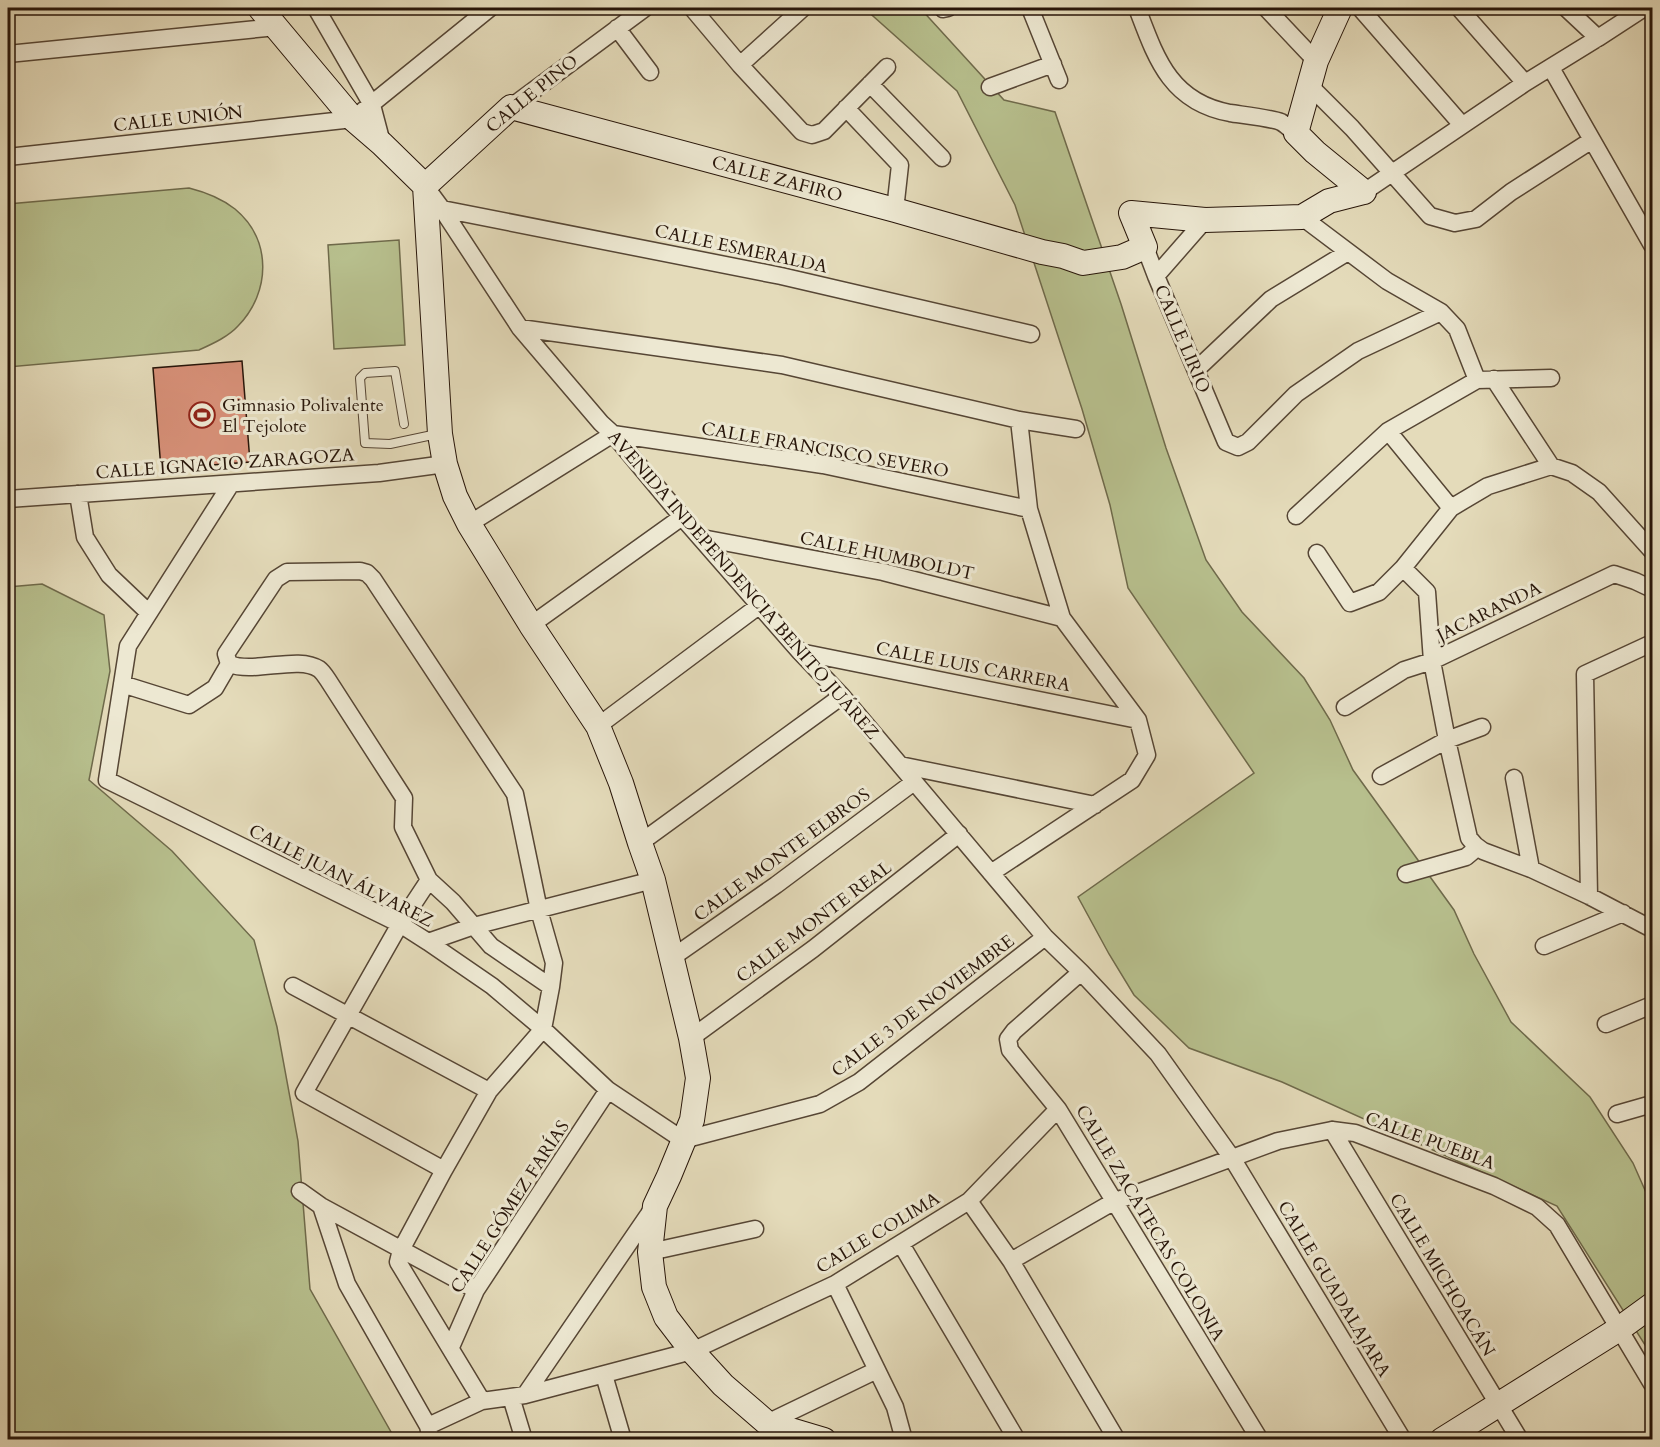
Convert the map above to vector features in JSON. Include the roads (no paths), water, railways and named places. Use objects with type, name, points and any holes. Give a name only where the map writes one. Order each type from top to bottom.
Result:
[{"type":"street","name":"AVENIDA INDEPENDENCIA BENITO JUÁREZ","points":[[261,8],[277,27],[363,112],[382,144],[425,186],[442,209],[520,328],[800,652],[842,696],[1046,937],[1158,1054],[1232,1158]]},
{"type":"street","points":[[316,8],[363,112],[490,8]]},
{"type":"street","name":"CALLE PINO","points":[[425,186],[512,107],[645,8]]},
{"type":"street","points":[[692,8],[802,132],[812,135],[824,131],[887,67]]},
{"type":"street","points":[[741,65],[803,8]]},
{"type":"street","points":[[1030,8],[1059,80]]},
{"type":"street","points":[[1137,8],[1166,73],[1181,91],[1213,110],[1280,122],[1364,192]]},
{"type":"street","points":[[1266,8],[1316,61]]},
{"type":"street","points":[[1296,133],[1316,61],[1340,8]]},
{"type":"street","points":[[1360,8],[1462,125]]},
{"type":"street","points":[[1459,8],[1525,83]]},
{"type":"street","points":[[1566,8],[1598,38]]},
{"type":"street","points":[[1156,276],[1205,220],[1302,217],[1329,201],[1364,192],[1525,83],[1644,8]]},
{"type":"street","points":[[8,54],[277,27]]},
{"type":"street","points":[[617,28],[650,72]]},
{"type":"street","points":[[990,87],[1053,64]]},
{"type":"street","points":[[1551,68],[1653,245]]},
{"type":"street","points":[[870,84],[942,158]]},
{"type":"street","points":[[1308,84],[1352,128],[1430,216],[1455,223],[1476,219],[1512,192],[1592,140]]},
{"type":"street","name":"CALLE ZAFIRO","points":[[512,107],[1083,263],[1122,257],[1145,247]]},
{"type":"street","points":[[846,108],[900,165],[895,210]]},
{"type":"street","name":"CALLE UNIÓN","points":[[8,158],[363,112]]},
{"type":"street","points":[[425,186],[440,434],[445,464],[455,496],[469,524],[531,625],[598,726],[621,783],[653,880],[673,957],[698,1078],[692,1120],[655,1206],[518,1396],[524,1440]]},
{"type":"street","name":"CALLE ESMERALDA","points":[[442,209],[781,276],[1031,334]]},
{"type":"street","name":"CALLE LIRIO","points":[[1205,220],[1131,213],[1226,442],[1238,447],[1248,442],[1296,394],[1358,351],[1440,312]]},
{"type":"street","points":[[1302,217],[1387,281],[1440,312],[1456,329],[1477,380]]},
{"type":"street","points":[[1196,370],[1271,298],[1348,252]]},
{"type":"street","points":[[520,328],[782,365],[1019,420],[1076,429]]},
{"type":"street","points":[[1296,516],[1388,432],[1477,380],[1551,378]]},
{"type":"street","points":[[1494,379],[1551,466]]},
{"type":"street","points":[[991,873],[1132,780],[1147,755],[1138,720],[1062,618],[1029,509],[1019,420]]},
{"type":"street","points":[[1388,432],[1451,508]]},
{"type":"street","points":[[469,524],[613,434]]},
{"type":"street","name":"CALLE FRANCISCO SEVERO","points":[[613,434],[823,465],[1029,509]]},
{"type":"street","name":"CALLE IGNACIO ZARAGOZA","points":[[8,499],[379,473],[445,464]]},
{"type":"street","points":[[1317,553],[1350,603],[1379,592],[1403,568],[1451,508],[1488,486],[1551,466],[1572,473],[1599,492],[1653,551]]},
{"type":"street","points":[[231,484],[128,646],[122,684],[189,705],[215,688],[229,664],[226,654],[276,579],[287,572],[360,571],[367,573],[373,579],[514,794],[539,910],[554,963],[543,1029],[489,1091],[401,1250],[398,1262],[482,1401]]},
{"type":"street","points":[[78,494],[85,537],[109,575],[149,613]]},
{"type":"street","points":[[531,625],[682,517]]},
{"type":"street","name":"CALLE HUMBOLDT","points":[[702,538],[883,572],[1062,618]]},
{"type":"street","points":[[1403,568],[1427,592],[1432,661],[1469,838],[1483,851],[1531,869],[1653,929]]},
{"type":"street","name":"JACARANDA","points":[[1345,707],[1404,670],[1432,661],[1614,574],[1653,590]]},
{"type":"street","points":[[598,726],[760,605]]},
{"type":"street","points":[[1589,896],[1585,674],[1653,642]]},
{"type":"street","name":"CALLE LUIS CARRERA","points":[[800,652],[1138,720]]},
{"type":"street","points":[[229,664],[240,668],[304,664],[319,669],[404,798],[404,827],[429,880],[453,902],[491,946],[551,987]]},
{"type":"street","name":"CALLE JUAN ÁLVAREZ","points":[[122,684],[107,780],[400,924],[492,986],[543,1029],[608,1090],[683,1140]]},
{"type":"street","points":[[640,843],[842,696]]},
{"type":"street","points":[[1381,776],[1447,740],[1482,727]]},
{"type":"street","points":[[900,765],[1095,805]]},
{"type":"street","points":[[1514,778],[1531,869]]},
{"type":"street","name":"CALLE MONTE ELBROS","points":[[673,957],[776,885],[914,782]]},
{"type":"street","name":"CALLE MONTE REAL","points":[[691,1038],[813,950],[959,834]]},
{"type":"street","points":[[1406,874],[1466,857],[1475,845]]},
{"type":"street","points":[[429,880],[400,924],[304,1093],[444,1170]]},
{"type":"street","points":[[428,942],[474,926],[653,880]]},
{"type":"street","points":[[1544,946],[1623,913]]},
{"type":"street","name":"CALLE 3 DE NOVIEMBRE","points":[[683,1140],[820,1104],[859,1082],[1046,937]]},
{"type":"street","name":"CALLE ZACATECAS COLONIA","points":[[1081,972],[1014,1031],[1008,1039],[1010,1050],[1058,1109],[1260,1440]]},
{"type":"street","points":[[293,986],[489,1091]]},
{"type":"street","points":[[1606,1024],[1653,1005]]},
{"type":"street","name":"CALLE GÓMEZ FARÍAS","points":[[451,1347],[476,1290],[608,1090]]},
{"type":"street","points":[[1617,1114],[1653,1104]]},
{"type":"street","name":"CALLE COLIMA","points":[[430,1433],[482,1401],[518,1396],[692,1351],[835,1284],[969,1201],[1058,1109]]},
{"type":"street","name":"CALLE PUEBLA","points":[[1011,1261],[1113,1202],[1278,1141],[1332,1130],[1355,1133],[1494,1185],[1537,1207],[1557,1225],[1653,1384]]},
{"type":"street","name":"CALLE MICHOACÁN","points":[[1332,1130],[1520,1440]]},
{"type":"street","name":"CALLE GUADALAJARA","points":[[1232,1158],[1402,1440]]},
{"type":"street","points":[[300,1191],[321,1206],[476,1290]]},
{"type":"street","points":[[969,1201],[1011,1261],[1116,1440]]},
{"type":"street","points":[[321,1206],[347,1284],[430,1433]]},
{"type":"street","points":[[655,1206],[650,1252],[654,1287],[666,1317],[692,1351],[723,1384],[767,1423],[824,1440]]},
{"type":"street","points":[[650,1252],[755,1229]]},
{"type":"street","points":[[901,1244],[1017,1440]]},
{"type":"street","points":[[835,1284],[895,1407],[904,1440]]},
{"type":"street","points":[[1442,1440],[1619,1329],[1653,1305]]},
{"type":"street","points":[[767,1423],[877,1370]]},
{"type":"street","points":[[604,1375],[623,1440]]},
{"type":"lane","points":[[404,424],[395,371],[365,373],[360,378],[365,443],[390,444],[440,434]]},
{"type":"place","name":"Gimnasio Polivalente El Tejolote","points":[[202,415]]}]
